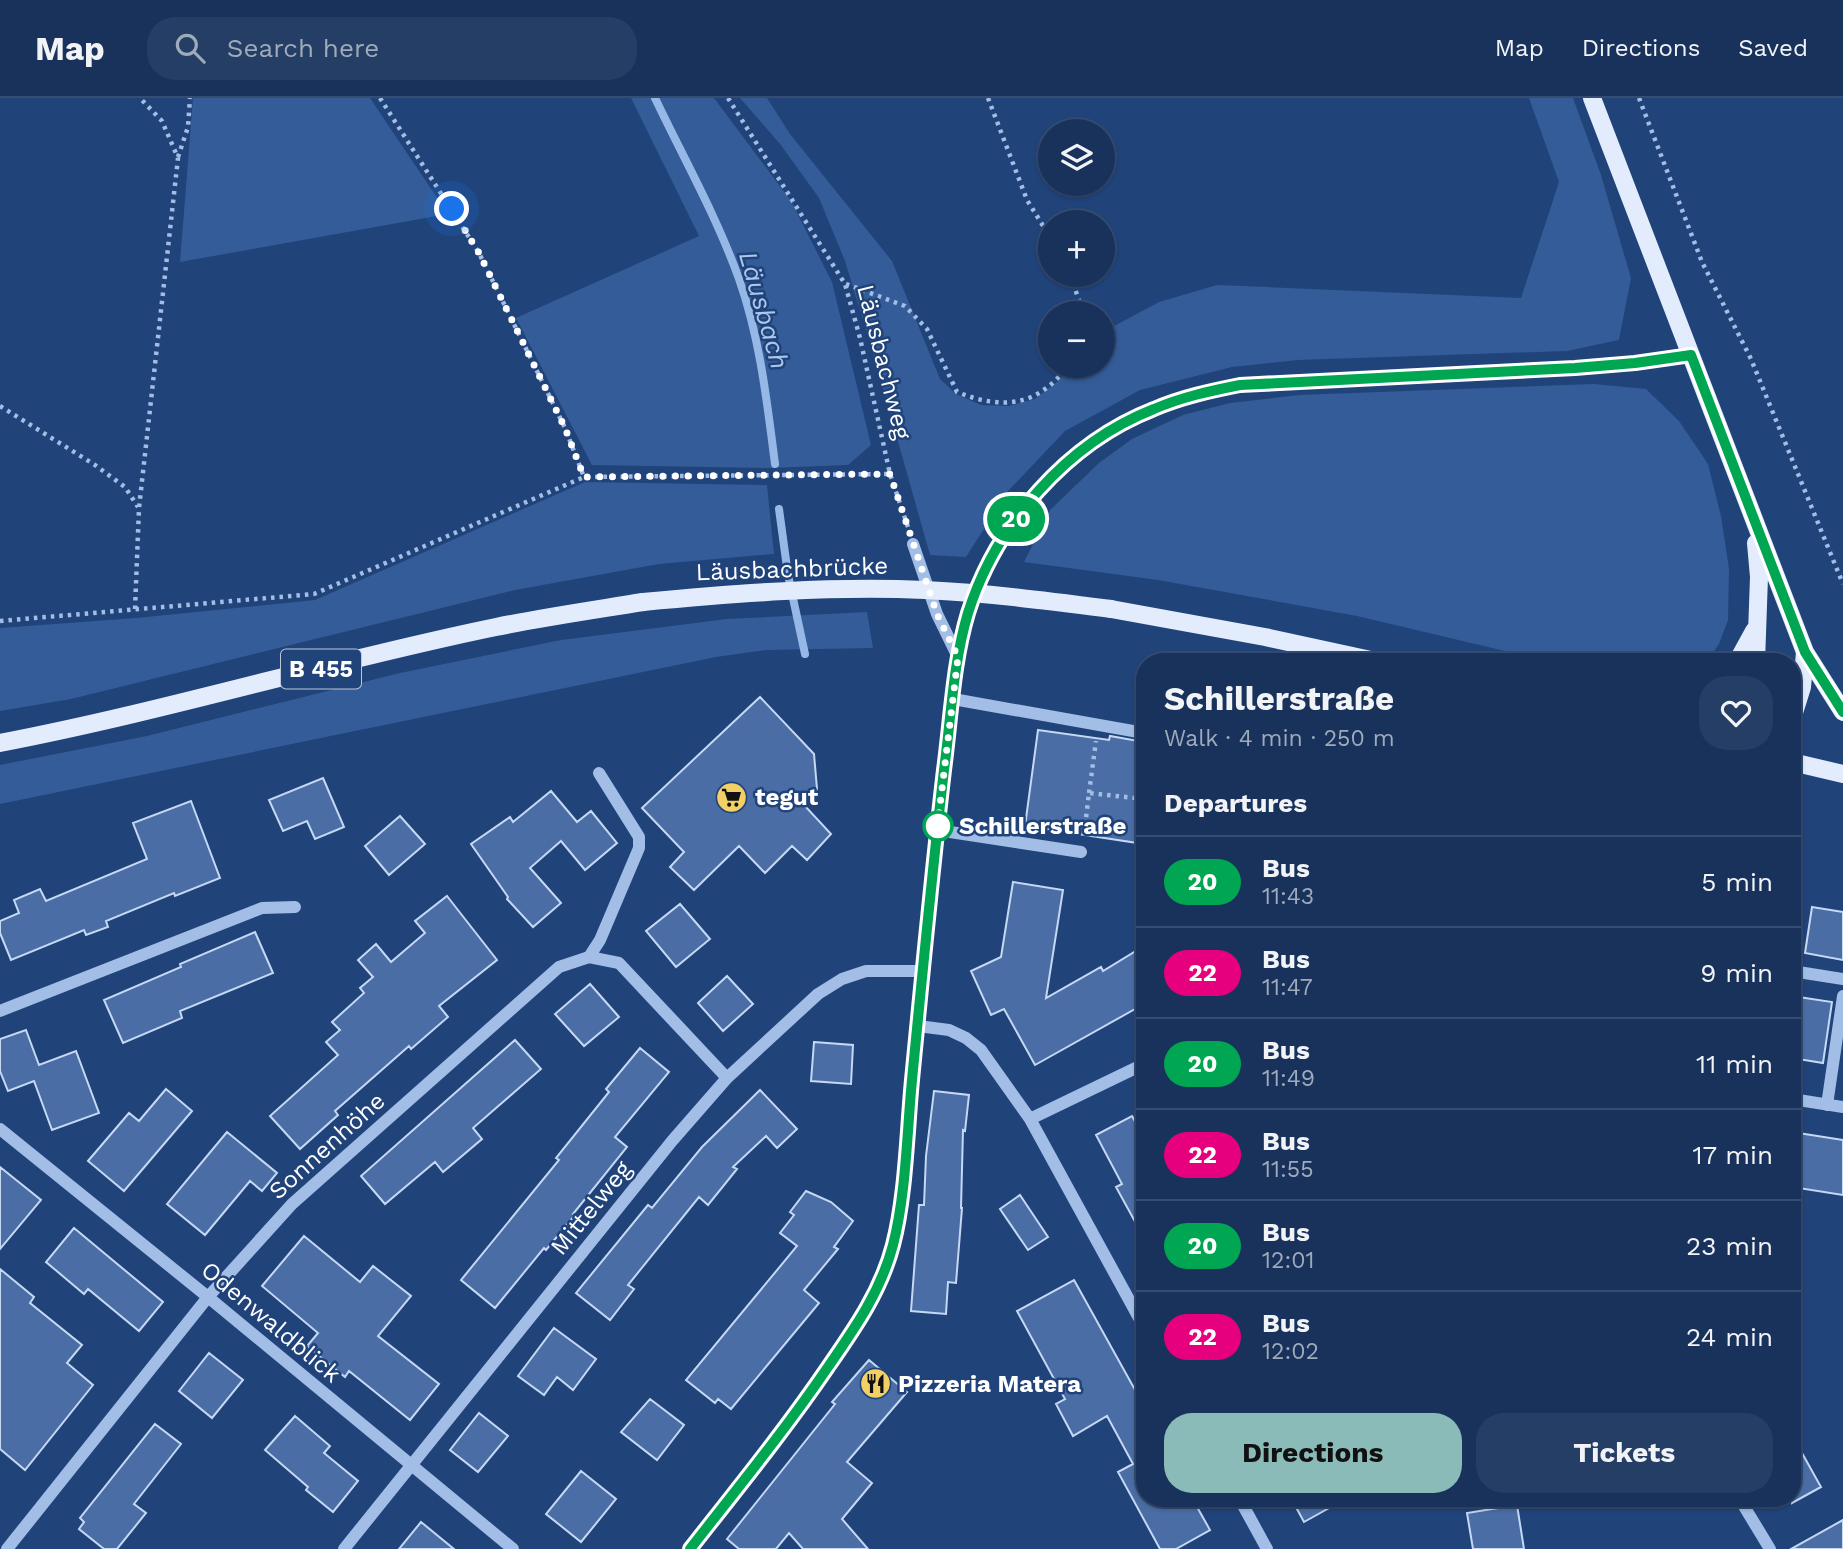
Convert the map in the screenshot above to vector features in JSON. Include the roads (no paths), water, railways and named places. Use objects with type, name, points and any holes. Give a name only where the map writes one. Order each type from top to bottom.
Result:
[{"type":"main road","points":[[1592,98],[1805,652],[1843,712]]},
{"type":"main road","points":[[1751,512],[1759,577],[1756,653]]},
{"type":"main road","name":"Läusbachbrücke","points":[[0,743],[137,715],[496,627],[643,602],[736,593],[857,589],[924,590],[1018,597],[1111,609],[1339,653]]},
{"type":"main road","points":[[1742,653],[1758,625]]},
{"type":"main road","points":[[1801,690],[1805,652]]},
{"type":"main road","points":[[1801,764],[1843,774]]},
{"type":"street","points":[[690,1549],[807,1397],[865,1312],[882,1277],[898,1218],[937,830],[958,657],[968,612],[986,569],[1016,519],[1038,491],[1071,459],[1109,431],[1150,410],[1194,394],[1240,385],[1575,368],[1691,355]]},
{"type":"street","points":[[913,544],[937,614],[958,657]]},
{"type":"street","points":[[953,699],[1136,732]]},
{"type":"street","points":[[599,773],[639,836],[639,849],[600,940],[589,957],[618,963],[727,1078]]},
{"type":"street","points":[[937,830],[1081,852]]},
{"type":"street","points":[[0,1011],[262,908],[295,907]]},
{"type":"street","name":"Sonnenhöhe","points":[[7,1549],[208,1297],[292,1204],[559,967],[589,957]]},
{"type":"street","name":"Mittelweg","points":[[344,1549],[672,1141],[727,1078],[818,994],[842,978],[866,971],[923,971]]},
{"type":"street","points":[[1801,972],[1843,979]]},
{"type":"street","points":[[1827,1105],[1843,996]]},
{"type":"street","points":[[918,1026],[949,1030],[966,1038],[981,1050],[1030,1119],[1136,1312]]},
{"type":"street","points":[[1030,1119],[1136,1067]]},
{"type":"street","points":[[1801,1101],[1843,1107]]},
{"type":"street","name":"Odenwaldblick","points":[[0,1129],[513,1549]]},
{"type":"street","points":[[1244,1507],[1267,1549]]},
{"type":"street","points":[[1744,1507],[1770,1549]]},
{"type":"waterway","name":"Läusbach","points":[[655,98],[710,210],[739,279],[758,347],[775,464]]},
{"type":"waterway","points":[[779,509],[788,575],[805,654]]},
{"type":"place","name":"tegut","points":[[732,797]]},
{"type":"place","name":"Schillerstraße","points":[[938,826]]},
{"type":"place","name":"Pizzeria Matera","points":[[875,1384]]}]
